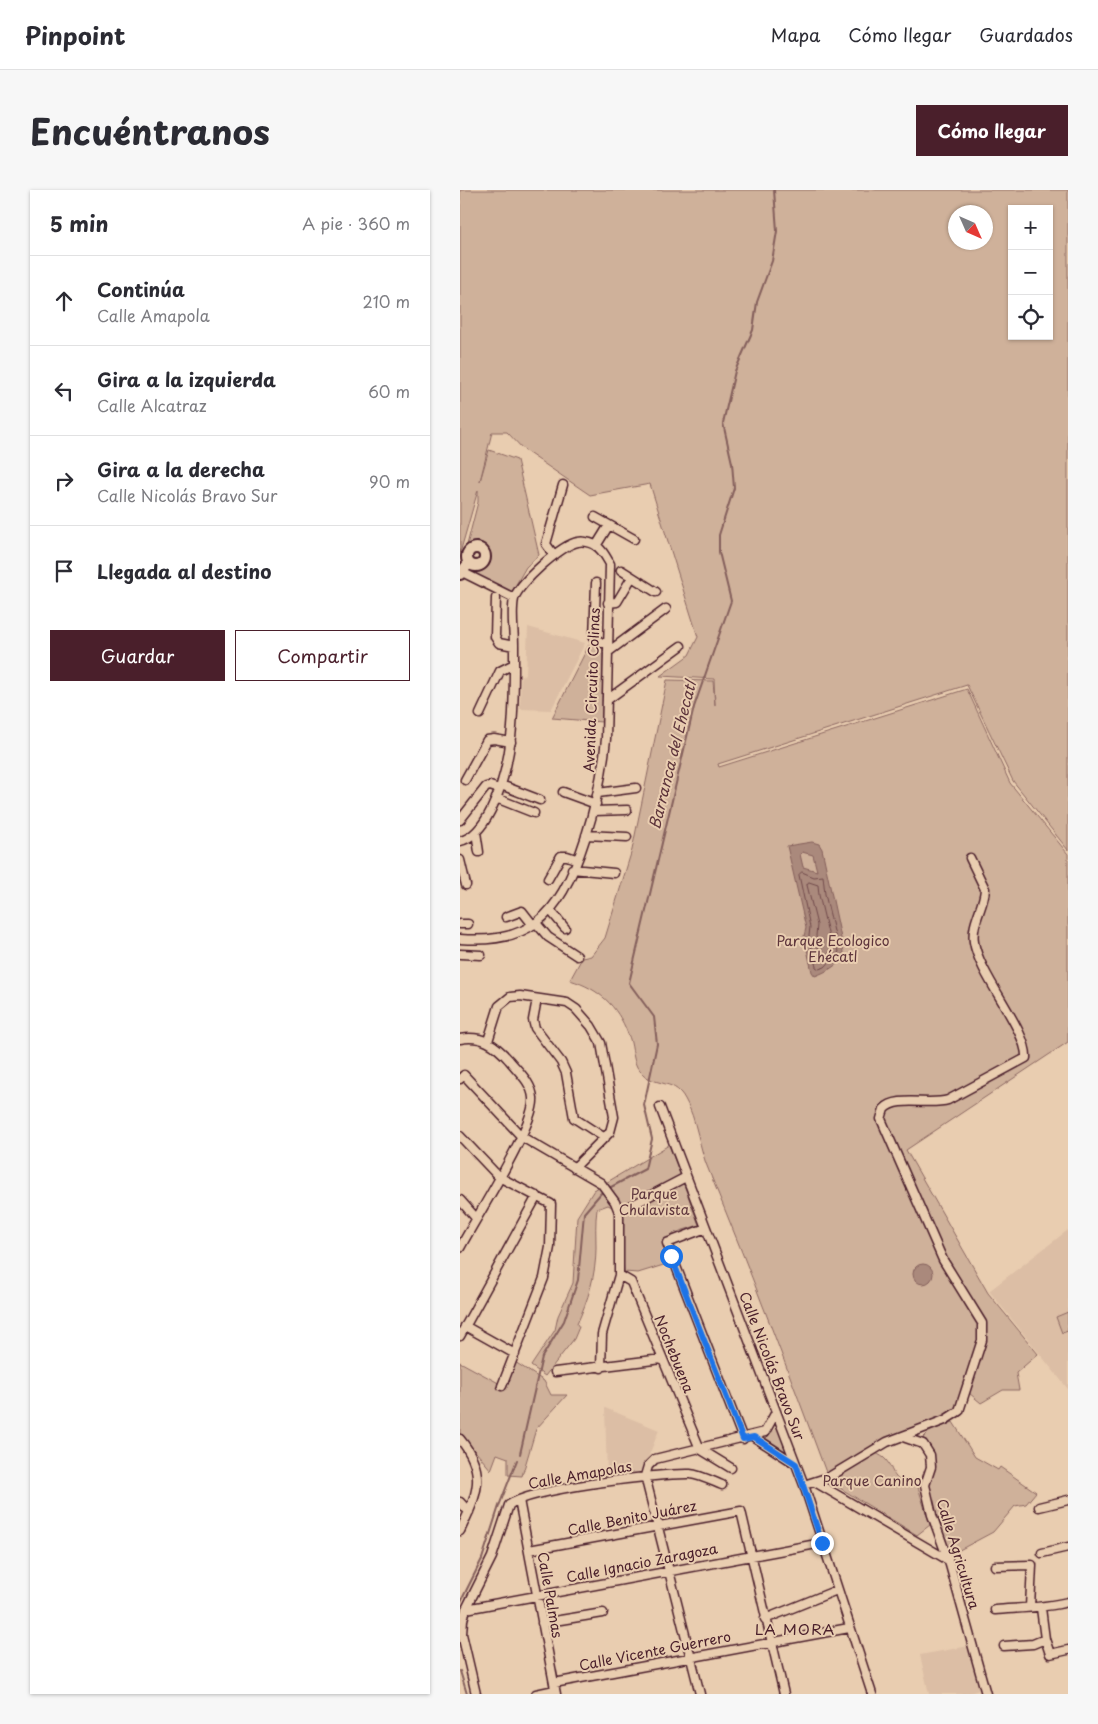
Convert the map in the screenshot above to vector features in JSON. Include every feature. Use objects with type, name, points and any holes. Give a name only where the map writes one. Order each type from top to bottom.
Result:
[{"type":"main road","points":[[461,573],[469,563]]},
{"type":"street","points":[[554,555],[546,544],[563,485]]},
{"type":"street","points":[[595,517],[634,539]]},
{"type":"street","points":[[460,841],[476,832],[487,818],[500,787],[511,742],[514,598],[536,570],[554,555],[577,542],[596,546],[610,525]]},
{"type":"street","name":"Avenida Circuito Colinas","points":[[460,939],[492,939],[510,935],[535,924],[550,910],[572,869],[586,835],[595,807],[605,749],[607,700],[610,564],[596,546]]},
{"type":"street","points":[[621,570],[656,592]]},
{"type":"street","points":[[461,573],[514,598]]},
{"type":"street","points":[[608,603],[617,602],[632,577]]},
{"type":"street","points":[[596,583],[594,638],[602,643],[608,643]]},
{"type":"street","points":[[496,598],[495,637],[498,643],[514,646]]},
{"type":"street","points":[[608,652],[666,609]]},
{"type":"street","points":[[607,700],[680,646]]},
{"type":"street","points":[[480,714],[500,671],[514,664]]},
{"type":"street","points":[[465,780],[487,740],[494,739],[511,742]]},
{"type":"street","points":[[460,820],[486,787],[490,786],[500,787],[540,800]]},
{"type":"street","points":[[598,792],[636,788]]},
{"type":"street","points":[[562,792],[595,807],[627,810]]},
{"type":"street","points":[[496,798],[534,813]]},
{"type":"street","points":[[476,832],[480,852]]},
{"type":"street","points":[[586,835],[627,837]]},
{"type":"street","points":[[548,879],[561,856],[567,856],[576,860]]},
{"type":"street","points":[[804,1485],[828,1477],[871,1450],[945,1420],[959,1411],[982,1340],[982,1323],[943,1260],[924,1211],[881,1119],[882,1112],[894,1102],[930,1103],[948,1100],[1026,1058],[1026,1051],[977,951],[974,932],[985,889],[970,858]]},
{"type":"street","points":[[460,860],[466,885]]},
{"type":"street","points":[[572,869],[614,872]]},
{"type":"street","points":[[550,910],[565,928]]},
{"type":"street","points":[[506,917],[522,911],[548,938],[577,956]]},
{"type":"street","points":[[460,954],[481,954]]},
{"type":"street","points":[[488,1041],[494,1014],[504,1000],[520,996],[567,1003],[576,1009],[591,1026],[601,1043],[614,1117],[610,1132],[574,1168]]},
{"type":"street","points":[[537,999],[533,1020],[535,1028],[564,1067],[574,1118],[605,1138]]},
{"type":"street","points":[[460,1039],[479,1038],[488,1041],[504,1055],[531,1089],[533,1109],[522,1137],[460,1248]]},
{"type":"street","points":[[460,1079],[464,1075],[522,1137],[601,1183],[611,1195],[619,1212],[619,1274],[602,1334],[601,1368]]},
{"type":"street","name":"Calle Nicolás Bravo Sur","points":[[660,1107],[804,1485],[872,1694]]},
{"type":"street","points":[[460,1136],[499,1177],[551,1204],[549,1260],[502,1386]]},
{"type":"street","points":[[619,1212],[686,1177]]},
{"type":"street","points":[[460,1336],[537,1196]]},
{"type":"street","points":[[460,1200],[476,1218]]},
{"type":"street","points":[[706,1228],[667,1243],[743,1439]]},
{"type":"street","name":"Nochebuena","points":[[619,1274],[631,1282],[700,1449]]},
{"type":"street","points":[[465,1326],[515,1354]]},
{"type":"street","points":[[555,1372],[601,1368],[662,1359]]},
{"type":"street","points":[[700,1694],[645,1476],[648,1466],[655,1459],[754,1437],[765,1432],[776,1412]]},
{"type":"street","name":"Calle Agricultura","points":[[922,1428],[923,1444],[930,1455],[931,1467],[925,1485],[986,1694]]},
{"type":"street","points":[[902,1436],[923,1444]]},
{"type":"street","points":[[754,1437],[796,1464]]},
{"type":"street","points":[[460,1439],[476,1464],[478,1477],[478,1489],[460,1531]]},
{"type":"street","points":[[700,1449],[731,1468]]},
{"type":"street","name":"Calle Amapolas","points":[[519,1500],[645,1476],[692,1474],[722,1485]]},
{"type":"street","points":[[815,1482],[948,1560]]},
{"type":"street","points":[[476,1694],[462,1634],[466,1608],[492,1557],[506,1510],[509,1505],[519,1500]]},
{"type":"street","name":"Calle Palmas","points":[[519,1500],[555,1689]]},
{"type":"street","points":[[1039,1508],[1068,1500]]},
{"type":"street","points":[[460,1502],[469,1512]]},
{"type":"street","name":"Calle Benito Juárez","points":[[529,1550],[741,1511],[750,1556]]},
{"type":"street","points":[[929,1549],[939,1535]]},
{"type":"street","name":"Calle Ignacio Zaragoza","points":[[466,1608],[822,1543]]},
{"type":"street","points":[[1042,1553],[1068,1547]]},
{"type":"street","points":[[750,1556],[784,1694]]},
{"type":"street","points":[[995,1566],[1032,1565],[1030,1607]]},
{"type":"street","points":[[765,1619],[837,1590]]},
{"type":"street","points":[[995,1610],[1041,1608],[1068,1602]]},
{"type":"street","points":[[1041,1608],[1045,1639],[1050,1654],[1068,1650]]},
{"type":"street","points":[[542,1623],[603,1613]]},
{"type":"street","name":"Calle Vicente Guerrero","points":[[536,1694],[690,1657],[849,1628]]},
{"type":"street","points":[[1004,1646],[1033,1644],[1045,1639]]},
{"type":"shaded area","points":[[528,627],[585,643],[551,710],[520,709],[521,676],[526,675]]},
{"type":"shaded area","points":[[1068,1230],[1068,1389],[989,1291]]},
{"type":"shaded area","points":[[605,1408],[659,1430],[643,1471],[607,1477]]},
{"type":"shaded area","points":[[969,1646],[979,1690],[966,1694],[929,1694],[920,1655]]},
{"type":"green space","name":"Parque Ecologico Ehécatl","points":[[460,190],[1068,190],[1068,850],[1013,781],[967,685],[718,764],[719,767],[967,689],[1010,783],[1068,854],[1068,1042],[906,1150],[988,1293],[1038,1354],[1016,1373],[1019,1390],[1003,1390],[981,1403],[963,1388],[959,1401],[950,1414],[876,1444],[827,1475],[706,1162],[685,1099],[675,1088],[643,1074],[635,1063],[630,1038],[624,1024],[612,1007],[598,993],[570,980],[582,958],[591,956],[605,938],[632,850],[667,680],[713,681],[715,705],[714,679],[660,676],[689,655],[698,637],[650,484],[590,495],[524,450],[507,432],[492,432],[480,481],[489,450],[517,460],[539,555],[526,567],[510,595],[467,573],[486,565],[490,553],[483,546],[477,544],[467,545],[478,502],[478,490],[460,553]]},
{"type":"green space","points":[[589,645],[603,646],[602,722],[552,718]]},
{"type":"green space","name":"Parque Chulavista","points":[[669,1145],[699,1225],[674,1233],[665,1246],[670,1263],[638,1273],[624,1272],[620,1211],[608,1205],[597,1209],[595,1268],[588,1297],[577,1324],[579,1327],[574,1339],[545,1376],[531,1366],[555,1330],[558,1316],[573,1283],[577,1217],[594,1190]]},
{"type":"green space","points":[[1068,1312],[1068,1331],[1062,1333],[1056,1317]]},
{"type":"green space","points":[[460,1362],[504,1386],[515,1362],[544,1381],[551,1395],[567,1395],[536,1429],[522,1476],[508,1475],[508,1458],[497,1454],[491,1470],[460,1433]]},
{"type":"green space","points":[[953,1422],[975,1457],[998,1470],[1000,1467],[1036,1492],[1026,1504],[1015,1506],[993,1532],[950,1555],[927,1486],[933,1469],[934,1458],[923,1438],[929,1432]]},
{"type":"green space","points":[[779,1425],[790,1455],[764,1440]]},
{"type":"green space","name":"Parque Canino","points":[[876,1453],[885,1459],[897,1478],[905,1481],[911,1479],[913,1483],[917,1484],[930,1525],[917,1535],[830,1482]]},
{"type":"water","points":[[812,842],[819,844],[822,849],[844,952],[837,964],[815,976],[812,972],[804,936],[806,928],[787,846]],"holes":[[[802,852],[813,855],[817,871],[803,867],[800,854]]]},
{"type":"water","points":[[923,1264],[930,1267],[933,1274],[930,1281],[923,1284],[916,1281],[913,1274],[916,1267]]},
{"type":"waterway","name":"Barranca del Ehecatl","points":[[611,1187],[645,1169],[652,1139],[644,1105],[657,1044],[654,1017],[629,983],[694,707],[731,601],[719,552],[719,535],[734,488],[732,463],[723,423],[735,371],[753,330],[757,302],[772,261],[777,231],[774,190]]},
{"type":"waterway","name":"Barranca del Ehecatl","points":[[520,1454],[542,1357],[564,1321],[578,1280],[584,1213],[602,1192]]},
{"type":"waterway","name":"Barranca del Ehecatl","points":[[460,1603],[482,1559],[499,1506],[517,1460]]},
{"type":"waterway","name":"Barranca del Ehecatl","points":[[460,1671],[467,1694]]},
{"type":"district","name":"LA MORA","points":[[795,1630]]},
{"type":"route","points":[[671,1256],[743,1439],[754,1437],[796,1464],[822,1543]]}]
